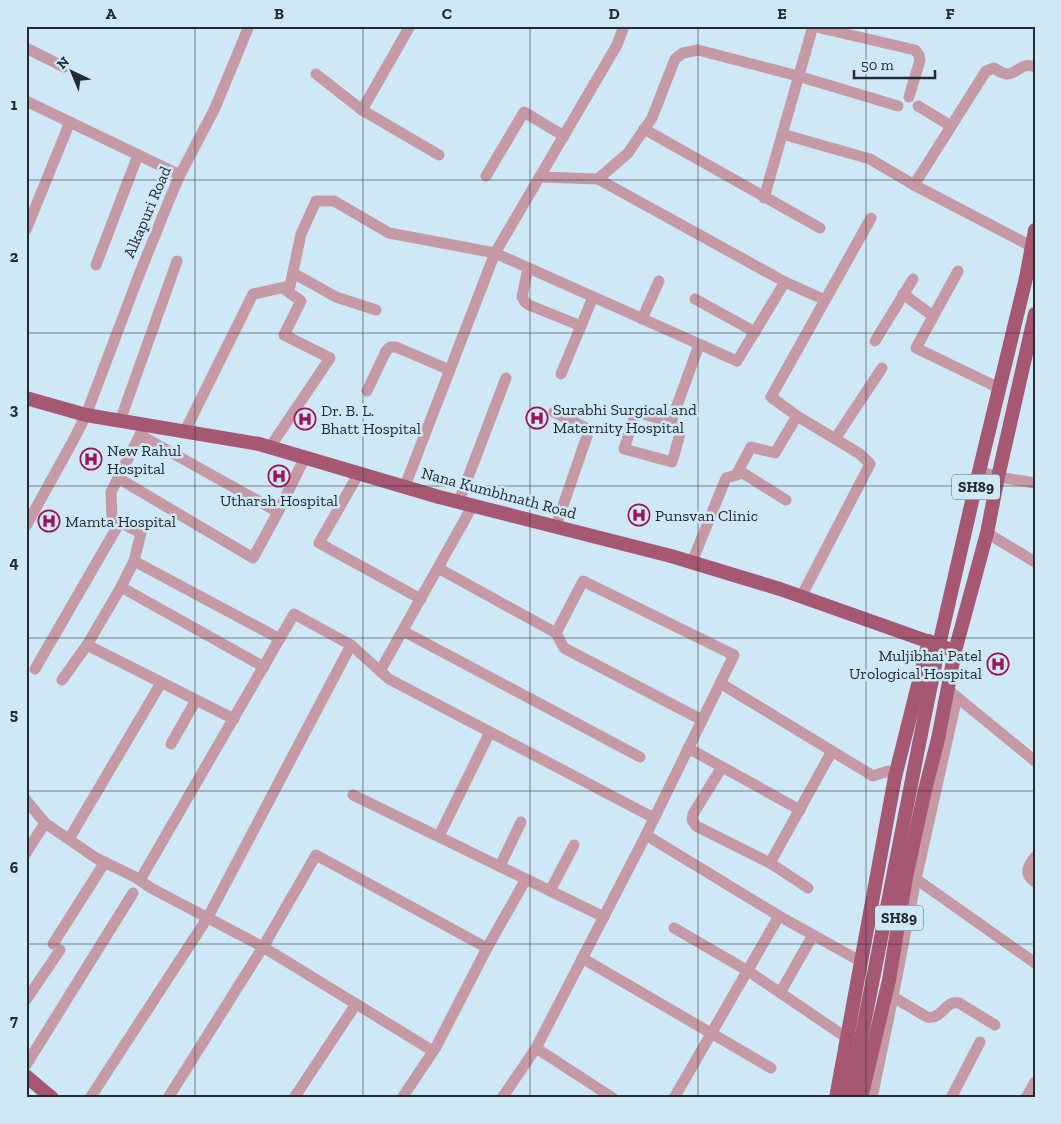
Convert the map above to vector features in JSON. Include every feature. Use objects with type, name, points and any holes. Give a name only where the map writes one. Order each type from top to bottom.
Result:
[{"type":"main road","name":"SH89","points":[[849,1098],[918,744],[934,643],[979,471],[1026,278],[1035,230]]},
{"type":"main road","name":"SH89","points":[[860,1098],[889,980],[906,877],[925,790],[952,693],[955,651],[987,533],[1035,314]]},
{"type":"main road","name":"Nana Kumbhnath Road","points":[[26,398],[86,415],[120,421],[143,430],[186,432],[259,444],[458,501],[692,562],[801,597],[955,651]]},
{"type":"main road","points":[[836,1098],[895,777],[934,643]]},
{"type":"main road","points":[[26,1076],[52,1098]]},
{"type":"street","name":"Alkapuri Road","points":[[26,526],[86,415],[139,275],[180,175],[215,108],[250,26]]},
{"type":"street","points":[[362,110],[410,26]]},
{"type":"street","points":[[405,486],[495,254],[617,45],[624,26]]},
{"type":"street","points":[[764,198],[812,26],[915,50],[920,60],[909,97]]},
{"type":"street","points":[[26,48],[64,67]]},
{"type":"street","points":[[598,180],[628,153],[652,118],[675,59],[683,53],[698,50],[798,76],[898,106]]},
{"type":"street","points":[[914,184],[986,71],[994,68],[1006,74],[1011,74],[1024,66],[1030,65],[1035,67]]},
{"type":"street","points":[[316,74],[362,110],[439,155]]},
{"type":"street","points":[[26,101],[180,175]]},
{"type":"street","points":[[918,106],[951,126]]},
{"type":"street","points":[[486,176],[524,112],[564,136]]},
{"type":"street","points":[[26,230],[70,122]]},
{"type":"street","points":[[644,129],[820,228]]},
{"type":"street","points":[[782,134],[870,159],[1031,246]]},
{"type":"street","points":[[96,265],[138,155]]},
{"type":"street","points":[[540,177],[598,180],[785,282],[825,300]]},
{"type":"street","points":[[186,432],[253,294],[290,286],[302,234],[316,201],[334,201],[389,233],[495,254],[737,361],[785,282]]},
{"type":"street","points":[[801,597],[870,464],[860,454],[797,416],[771,397],[871,218]]},
{"type":"street","points":[[120,421],[177,261]]},
{"type":"street","points":[[528,268],[522,297],[525,302],[529,306],[581,326]]},
{"type":"street","points":[[958,271],[916,348],[999,388]]},
{"type":"street","points":[[293,272],[336,297],[376,310]]},
{"type":"street","points":[[875,341],[913,279]]},
{"type":"street","points":[[642,319],[659,281]]},
{"type":"street","points":[[270,447],[330,358],[284,335],[301,301],[284,288]]},
{"type":"street","points":[[903,294],[934,316]]},
{"type":"street","points":[[561,374],[593,297]]},
{"type":"street","points":[[695,299],[755,332]]},
{"type":"street","points":[[671,422],[699,345]]},
{"type":"street","points":[[367,391],[386,351],[390,347],[396,347],[450,370]]},
{"type":"street","points":[[835,439],[882,368]]},
{"type":"street","points":[[458,501],[506,378]]},
{"type":"street","points":[[554,412],[584,427],[587,436],[556,526]]},
{"type":"street","points":[[636,412],[671,422],[680,434],[672,462],[624,449],[636,412]]},
{"type":"street","points":[[736,475],[751,447],[775,453],[797,416]]},
{"type":"street","points":[[62,680],[88,645],[134,561],[141,533],[112,518],[111,492],[143,430],[278,512]]},
{"type":"street","points":[[118,478],[252,558],[278,512],[305,457]]},
{"type":"street","points":[[979,471],[998,477],[1035,483]]},
{"type":"street","points":[[359,473],[319,543],[421,599]]},
{"type":"street","points":[[692,562],[726,478],[743,473],[786,500]]},
{"type":"street","points":[[380,671],[473,505]]},
{"type":"street","points":[[35,669],[120,522]]},
{"type":"street","points":[[987,533],[1035,562]]},
{"type":"street","points":[[134,561],[280,639]]},
{"type":"street","points":[[438,568],[556,633],[564,648],[702,720]]},
{"type":"street","points":[[502,1098],[536,1048],[646,835],[734,655],[583,581],[556,633]]},
{"type":"street","points":[[121,587],[264,667]]},
{"type":"street","points":[[140,880],[294,614],[351,646],[389,679],[654,818]]},
{"type":"street","points":[[403,631],[640,757]]},
{"type":"street","points":[[88,645],[234,719]]},
{"type":"street","points":[[90,1098],[208,917],[351,646]]},
{"type":"street","points":[[69,839],[161,683]]},
{"type":"street","points":[[720,683],[873,776],[888,771],[895,777]]},
{"type":"street","points":[[872,1098],[952,693],[1035,761]]},
{"type":"street","points":[[171,744],[196,700]]},
{"type":"street","points":[[439,836],[490,732]]},
{"type":"street","points":[[688,748],[800,810]]},
{"type":"street","points":[[770,863],[832,751]]},
{"type":"street","points":[[722,767],[693,814],[692,820],[696,826],[770,863],[808,888]]},
{"type":"street","points":[[353,795],[604,917]]},
{"type":"street","points":[[26,800],[45,823],[96,858],[263,946],[433,1051]]},
{"type":"street","points":[[500,866],[521,822]]},
{"type":"street","points":[[26,853],[45,823]]},
{"type":"street","points":[[646,835],[779,916],[860,961]]},
{"type":"street","points":[[550,890],[574,845]]},
{"type":"street","points":[[168,1098],[263,946],[316,855],[488,948]]},
{"type":"street","points":[[1035,857],[1028,865],[1027,872],[1035,882]]},
{"type":"street","points":[[26,1000],[105,862]]},
{"type":"street","points":[[402,1098],[433,1051],[526,879]]},
{"type":"street","points":[[916,879],[1035,963]]},
{"type":"street","points":[[26,1065],[133,893]]},
{"type":"street","points":[[678,1097],[711,1034],[779,916]]},
{"type":"street","points":[[674,928],[748,971],[847,1038]]},
{"type":"street","points":[[780,993],[813,935]]},
{"type":"street","points":[[582,958],[771,1068]]},
{"type":"street","points":[[893,997],[927,1017],[933,1018],[954,1002],[959,1003],[995,1025]]},
{"type":"street","points":[[294,1098],[356,1004]]},
{"type":"street","points":[[951,1098],[980,1042]]},
{"type":"street","points":[[536,1048],[606,1096]]},
{"type":"street","points":[[1026,1098],[1035,1082]]},
{"type":"place","name":"Surabhi Surgical and Maternity Hospital","points":[[537,418]]},
{"type":"place","name":"Dr. B. L. Bhatt Hospital","points":[[305,419]]},
{"type":"place","name":"New Rahul Hospital","points":[[91,459]]},
{"type":"place","name":"Utharsh Hospital","points":[[279,476]]},
{"type":"place","name":"Punsvan Clinic","points":[[639,515]]},
{"type":"place","name":"Mamta Hospital","points":[[49,521]]},
{"type":"place","name":"Muljibhai Patel Urological Hospital","points":[[998,664]]}]
